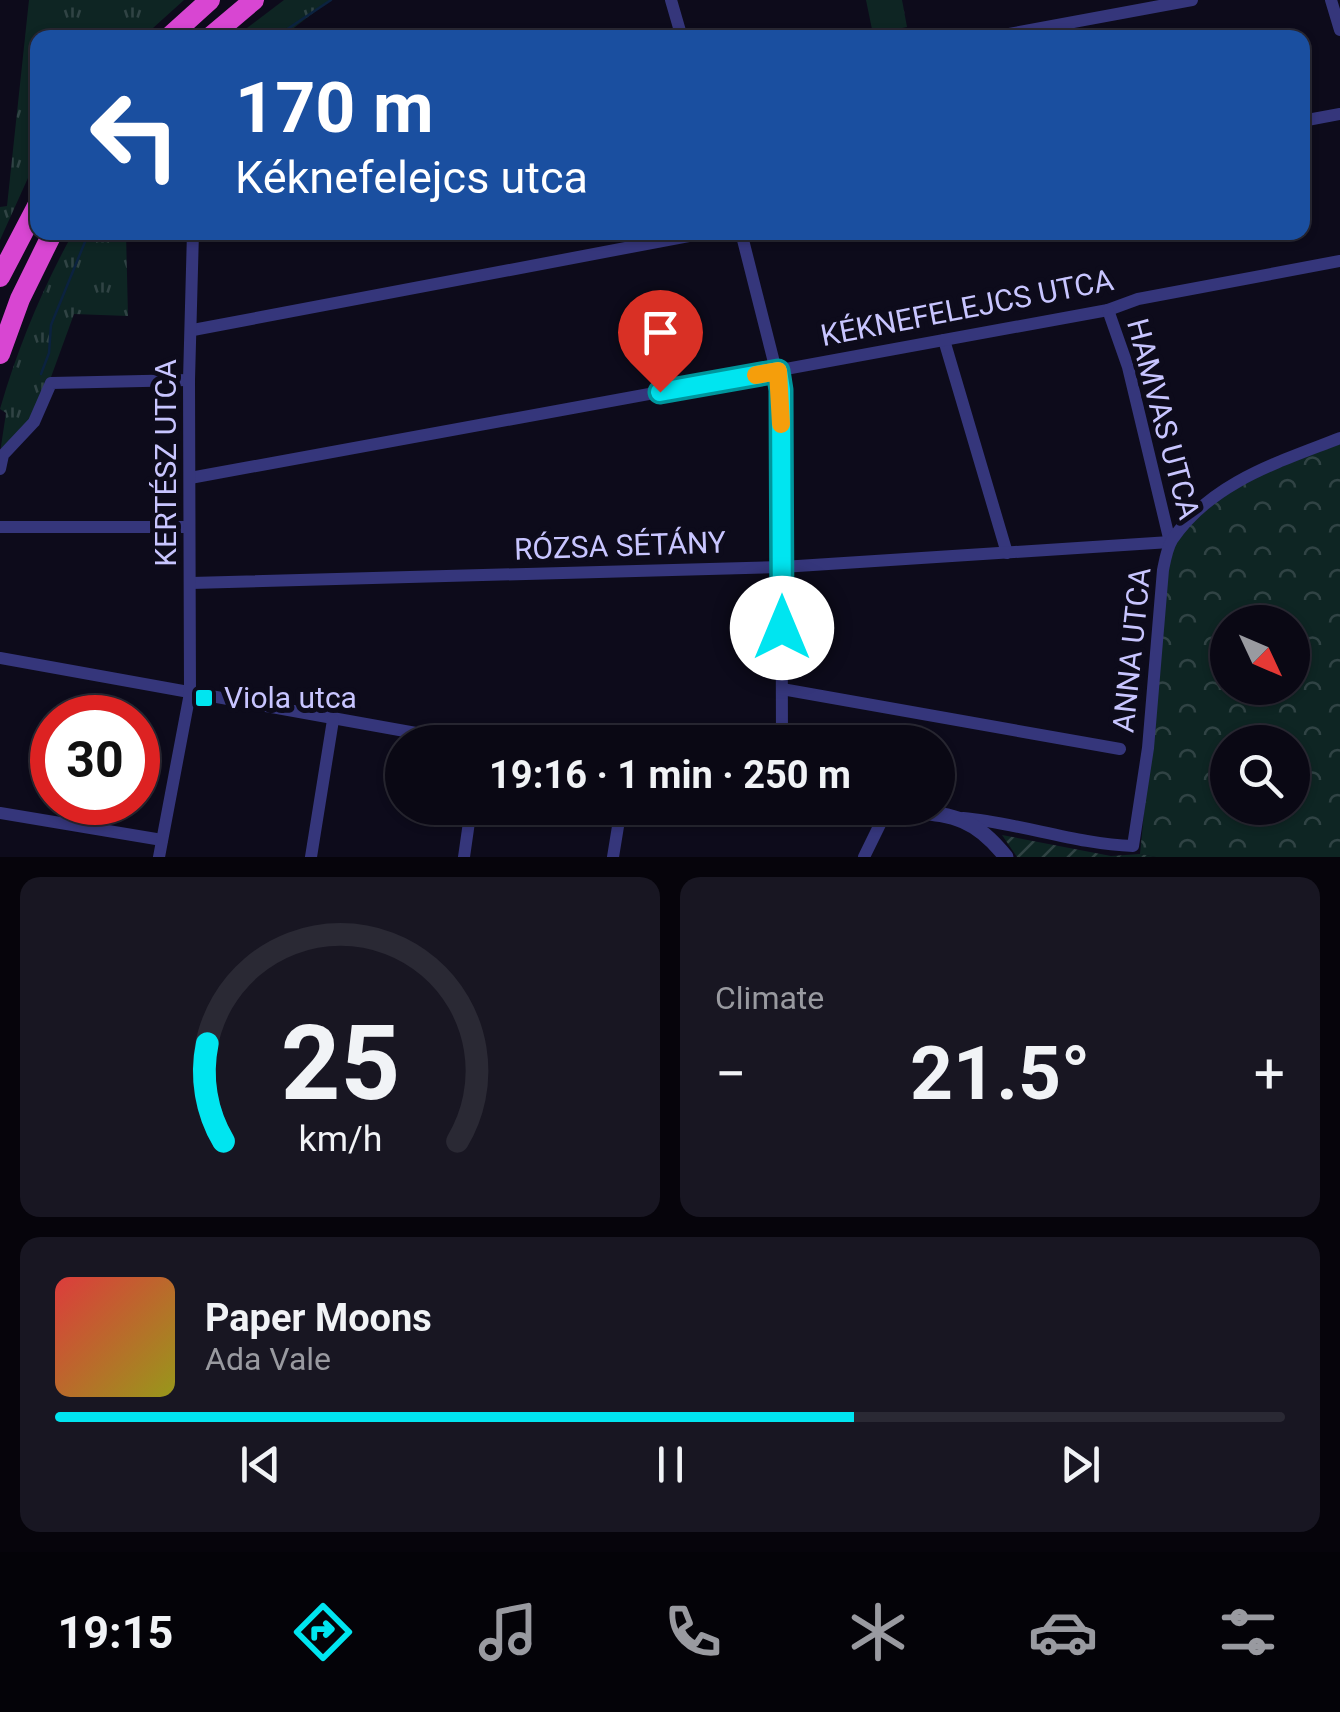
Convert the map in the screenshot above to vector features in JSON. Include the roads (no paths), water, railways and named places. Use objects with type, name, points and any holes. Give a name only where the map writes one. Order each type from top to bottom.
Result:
[{"type":"highway","points":[[177,30],[210,0]]},
{"type":"highway","points":[[218,30],[254,0]]},
{"type":"highway","points":[[0,277],[30,219]]},
{"type":"highway","points":[[0,354],[20,299],[49,240]]},
{"type":"street","points":[[671,0],[680,30]]},
{"type":"street","points":[[1029,30],[1192,0]]},
{"type":"street","points":[[1331,0],[1340,30]]},
{"type":"street","points":[[1310,120],[1340,114]]},
{"type":"street","name":"KERTÉSZ UTCA","points":[[190,693],[188,527],[193,240]]},
{"type":"street","points":[[192,330],[668,240]]},
{"type":"street","points":[[742,240],[781,390],[782,725]]},
{"type":"street","name":"KÉKNEFELEJCS UTCA","points":[[190,478],[1108,310],[1138,300],[1340,261]]},
{"type":"street","name":"HAMVAS UTCA","points":[[1108,310],[1128,367],[1170,542]]},
{"type":"street","points":[[944,340],[1007,553]]},
{"type":"street","points":[[1,462],[34,422],[51,383],[189,380]]},
{"type":"street","name":"ANNA UTCA","points":[[963,818],[1133,846],[1148,748],[1162,570],[1170,542],[1198,511],[1248,474],[1340,438]]},
{"type":"street","points":[[0,526],[188,527]]},
{"type":"street","name":"RÓZSA SÉTÁNY","points":[[191,583],[782,567],[1170,542]]},
{"type":"street","points":[[0,658],[385,729]]},
{"type":"street","points":[[782,689],[1120,748]]},
{"type":"street","points":[[159,857],[190,693]]},
{"type":"street","points":[[311,857],[333,720]]},
{"type":"street","points":[[0,814],[162,840]]},
{"type":"street","points":[[955,817],[978,828],[1006,857]]},
{"type":"street","points":[[464,857],[469,825]]},
{"type":"street","points":[[613,857],[618,825]]},
{"type":"street","points":[[864,857],[880,825]]},
{"type":"waterway","points":[[286,30],[331,0]]},
{"type":"waterway","points":[[41,374],[49,353],[51,325],[86,240]]},
{"type":"place","name":"Viola utca","points":[[204,698]]}]
